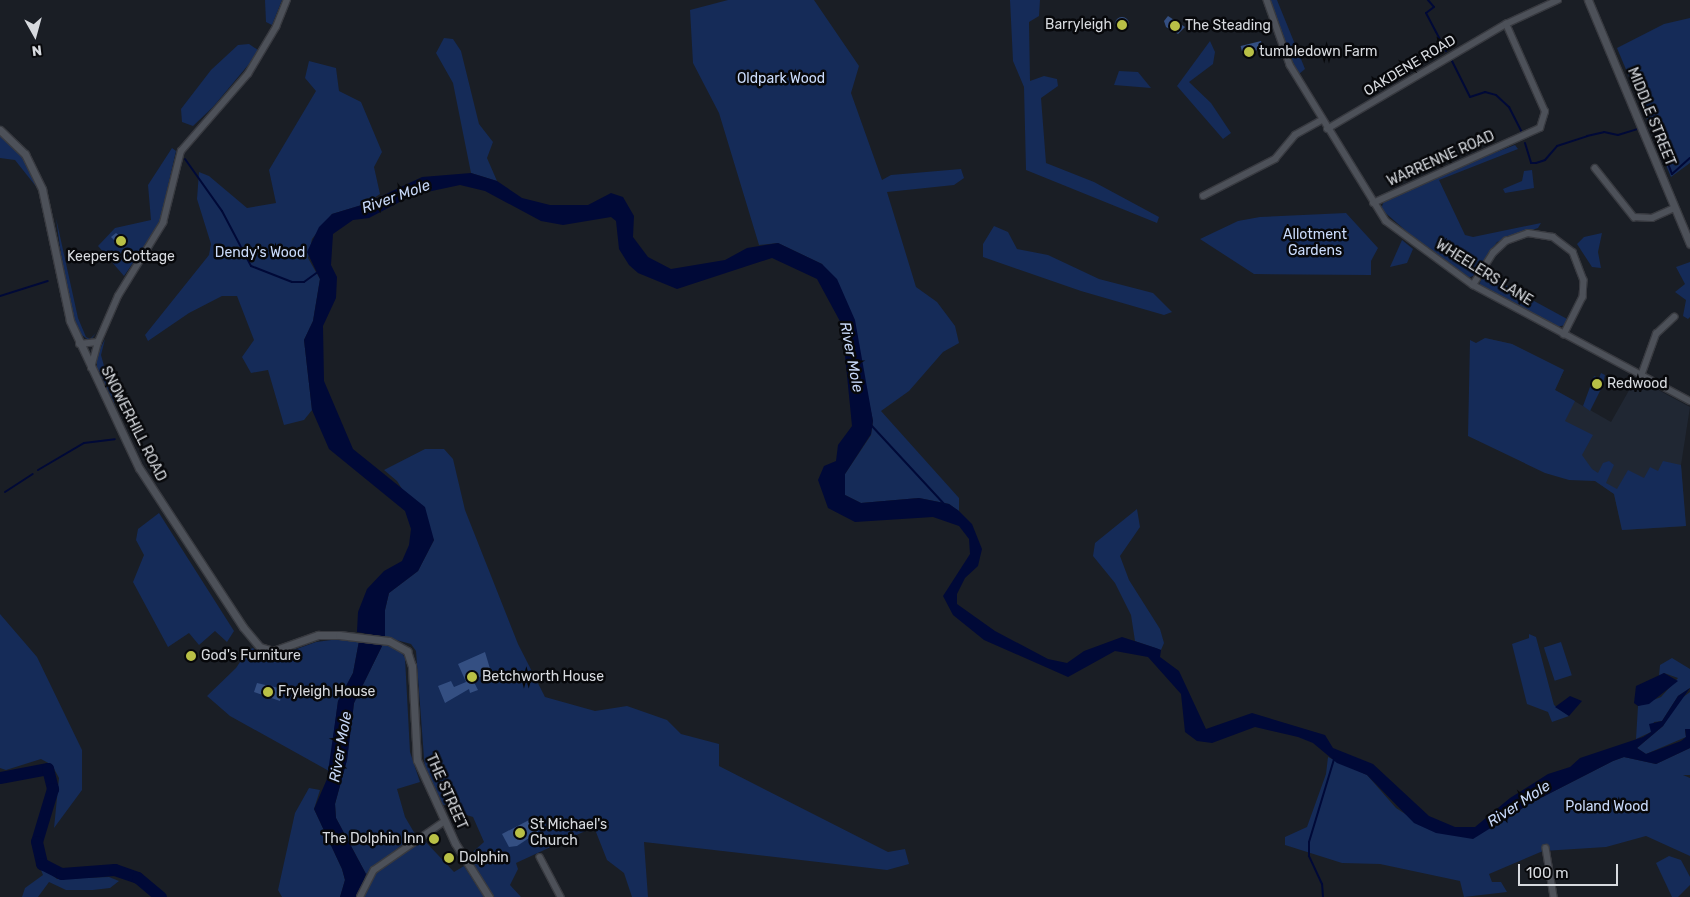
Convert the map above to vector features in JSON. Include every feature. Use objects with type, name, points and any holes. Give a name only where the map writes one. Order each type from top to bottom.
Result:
[{"type":"street","points":[[91,370],[98,342],[118,296],[163,223],[181,151],[248,74],[276,27],[286,0]]},
{"type":"street","name":"WHEELERS LANE","points":[[1267,0],[1290,65],[1327,130],[1373,203],[1402,235],[1473,285],[1690,402]]},
{"type":"street","name":"OAKDENE ROAD","points":[[1327,130],[1506,24],[1558,0]]},
{"type":"street","name":"MIDDLE STREET","points":[[1588,0],[1690,244]]},
{"type":"street","name":"WARRENNE ROAD","points":[[1373,203],[1463,159],[1531,134],[1544,122],[1546,112],[1506,24]]},
{"type":"street","points":[[1203,196],[1275,159],[1295,134],[1322,120]]},
{"type":"street","name":"SNOWERHILL ROAD","points":[[0,130],[25,154],[42,189],[54,234],[62,295],[79,344],[138,468],[250,638],[273,651],[318,634],[388,641]]},
{"type":"street","points":[[1596,168],[1634,217],[1652,218],[1674,208]]},
{"type":"street","points":[[1473,285],[1493,253],[1506,241],[1528,233],[1554,237],[1573,252],[1584,280],[1583,296],[1564,335]]},
{"type":"street","points":[[1641,376],[1656,334],[1674,317]]},
{"type":"street","points":[[79,344],[98,342]]},
{"type":"street","name":"THE STREET","points":[[388,641],[403,648],[411,657],[414,746],[469,868],[489,897]]},
{"type":"street","points":[[360,897],[374,870],[446,820]]},
{"type":"street","points":[[1546,848],[1554,897]]},
{"type":"street","points":[[540,857],[561,897]]},
{"type":"shaded area","points":[[1485,338],[1512,344],[1564,370],[1555,390],[1611,422],[1636,378],[1690,407],[1681,465],[1686,526],[1622,530],[1614,494],[1584,473]]},
{"type":"green space","points":[[265,0],[282,0],[272,25],[266,22]]},
{"type":"green space","name":"Oldpark Wood","points":[[728,0],[814,0],[859,66],[851,93],[882,180],[891,175],[961,169],[964,178],[954,185],[887,192],[916,287],[937,302],[955,326],[959,343],[943,352],[909,391],[881,411],[959,498],[959,511],[949,504],[919,498],[861,503],[845,495],[845,474],[871,435],[873,421],[849,308],[822,264],[778,243],[759,245],[719,113],[693,63],[690,10]]},
{"type":"green space","points":[[1010,0],[1040,0],[1039,16],[1029,22],[1030,81],[1044,76],[1057,79],[1058,86],[1041,98],[1046,163],[1094,182],[1159,217],[1157,223],[1026,170],[1024,87],[1013,61]]},
{"type":"green space","points":[[1270,0],[1277,0],[1305,69],[1299,74],[1284,45]]},
{"type":"green space","points":[[1690,18],[1690,163],[1671,177],[1617,48],[1664,24]]},
{"type":"green space","points":[[444,38],[453,39],[461,51],[479,124],[493,142],[487,158],[497,181],[471,173],[453,83],[436,53]]},
{"type":"green space","points":[[1210,41],[1215,52],[1213,64],[1189,82],[1211,103],[1231,133],[1223,139],[1177,86]]},
{"type":"green space","points":[[249,44],[258,50],[254,58],[213,107],[193,126],[182,122],[181,109],[211,70],[238,45]]},
{"type":"green space","name":"Dendy's Wood","points":[[309,61],[336,68],[339,91],[361,102],[382,152],[374,167],[380,194],[365,204],[332,214],[312,239],[308,258],[320,279],[313,321],[304,340],[312,410],[304,420],[284,425],[268,370],[251,373],[242,357],[254,340],[237,296],[222,296],[189,313],[148,341],[145,335],[209,255],[211,244],[197,199],[199,172],[209,176],[247,208],[276,203],[269,170],[316,91],[305,78]]},
{"type":"green space","points":[[1119,71],[1138,72],[1151,88],[1114,85]]},
{"type":"green space","points":[[0,134],[23,156],[38,189],[15,160],[0,158]]},
{"type":"green space","points":[[1515,145],[1518,149],[1439,180],[1465,235],[1473,237],[1541,223],[1538,228],[1497,242],[1475,275],[1468,278],[1445,265],[1381,209],[1384,201],[1436,175]]},
{"type":"green space","points":[[172,148],[176,151],[159,225],[124,276],[98,246],[115,228],[151,220],[148,185]]},
{"type":"green space","points":[[1532,170],[1534,188],[1505,193],[1503,189],[1522,181],[1524,171]]},
{"type":"green space","name":"Allotment Gardens","points":[[1346,213],[1378,248],[1371,261],[1371,275],[1254,274],[1200,239],[1238,221],[1260,217]]},
{"type":"green space","points":[[56,218],[78,318],[86,337],[90,339],[96,333],[90,341],[79,333],[68,305]]},
{"type":"green space","points":[[994,226],[1008,232],[1017,249],[1048,255],[1099,279],[1153,293],[1172,312],[1164,315],[1081,291],[983,257],[983,244]]},
{"type":"green space","points":[[1602,233],[1598,252],[1601,268],[1592,267],[1577,244],[1584,237]]},
{"type":"green space","points":[[1402,240],[1413,249],[1407,263],[1390,267]]},
{"type":"green space","points":[[1690,262],[1690,317],[1688,319],[1683,316],[1686,300],[1675,292],[1685,284],[1676,267]]},
{"type":"green space","points":[[1483,273],[1569,320],[1566,325],[1556,327],[1479,286]]},
{"type":"green space","points":[[1485,338],[1512,344],[1564,370],[1555,390],[1575,401],[1565,421],[1593,435],[1582,455],[1592,469],[1598,473],[1603,463],[1609,461],[1614,465],[1606,483],[1617,489],[1628,470],[1644,478],[1650,467],[1658,471],[1663,461],[1681,465],[1686,526],[1622,530],[1614,494],[1595,481],[1569,480],[1545,473],[1468,436],[1470,340],[1476,343]]},
{"type":"green space","points":[[105,339],[101,355],[120,424],[97,374],[97,355]]},
{"type":"green space","points":[[1601,373],[1605,375],[1602,387],[1590,411],[1583,406],[1594,376],[1599,378]]},
{"type":"green space","points":[[425,449],[444,449],[453,459],[465,510],[518,644],[545,697],[595,711],[627,706],[667,720],[681,734],[719,744],[719,766],[888,852],[905,849],[909,864],[887,870],[644,842],[648,897],[632,897],[624,873],[607,860],[594,827],[516,863],[518,869],[510,885],[521,897],[493,897],[467,857],[484,842],[473,817],[463,814],[450,818],[453,803],[443,805],[425,771],[416,651],[411,644],[385,637],[385,610],[389,593],[418,571],[434,540],[397,481],[384,470]]},
{"type":"green space","points":[[1137,509],[1140,527],[1120,556],[1129,580],[1160,629],[1164,643],[1161,650],[1135,641],[1131,615],[1115,583],[1093,556],[1095,543]]},
{"type":"green space","points":[[159,513],[234,631],[227,642],[215,631],[199,645],[189,633],[168,647],[133,582],[144,555],[136,540],[138,529]]},
{"type":"green space","points":[[0,614],[37,657],[82,750],[82,790],[54,828],[59,778],[52,765],[41,759],[6,770],[0,768]]},
{"type":"green space","points":[[1529,634],[1536,637],[1554,705],[1569,716],[1552,722],[1548,712],[1527,704],[1512,644],[1529,638]]},
{"type":"green space","points":[[339,639],[359,641],[353,673],[338,701],[329,771],[230,716],[207,696],[236,668],[248,650],[253,648],[271,663],[272,658],[316,642]]},
{"type":"green space","points":[[1561,642],[1572,675],[1555,681],[1544,648]]},
{"type":"green space","points":[[383,644],[400,650],[405,658],[410,752],[420,782],[397,789],[405,817],[415,834],[366,874],[336,818],[335,804],[347,760],[354,703]]},
{"type":"green space","points":[[1672,658],[1690,669],[1690,688],[1678,696],[1662,721],[1654,722],[1651,732],[1636,739],[1638,706],[1661,697],[1678,678],[1664,673],[1659,676],[1660,665]]},
{"type":"green space","points":[[1690,692],[1690,729],[1685,730],[1686,737],[1646,754],[1637,748],[1663,726],[1678,701]]},
{"type":"green space","name":"Poland Wood","points":[[1690,748],[1690,775],[1683,775],[1690,778],[1690,856],[1646,836],[1606,847],[1543,851],[1489,874],[1492,882],[1501,882],[1507,892],[1464,897],[1460,881],[1380,864],[1342,863],[1285,845],[1285,837],[1307,827],[1326,774],[1328,757],[1367,775],[1396,808],[1430,830],[1496,826],[1529,804],[1613,761],[1624,757],[1656,764]]},
{"type":"green space","points":[[309,788],[320,790],[314,809],[342,869],[345,880],[340,897],[282,897],[278,890],[295,813]]},
{"type":"green space","points":[[422,838],[454,872],[464,866],[484,897],[363,897],[373,874]]},
{"type":"green space","points":[[1669,856],[1681,860],[1690,877],[1690,885],[1678,897],[1672,897],[1656,863]]},
{"type":"green space","points":[[39,865],[57,879],[109,877],[119,881],[110,888],[93,890],[66,890],[49,882],[38,897],[22,897],[25,888],[43,875]]},
{"type":"water","points":[[471,173],[497,181],[522,198],[550,205],[588,205],[611,193],[623,197],[634,216],[633,237],[648,257],[671,269],[725,260],[747,248],[778,243],[822,264],[837,279],[855,320],[873,421],[871,434],[845,474],[845,495],[861,503],[919,498],[949,504],[959,511],[972,524],[982,549],[978,566],[965,578],[957,594],[957,604],[995,631],[1048,659],[1067,663],[1084,651],[1122,637],[1161,650],[1160,657],[1179,671],[1206,729],[1252,713],[1325,735],[1333,748],[1373,764],[1429,816],[1455,827],[1475,827],[1510,798],[1548,774],[1570,767],[1580,758],[1643,737],[1651,732],[1649,724],[1662,721],[1678,696],[1690,688],[1663,726],[1637,748],[1646,754],[1681,741],[1686,737],[1685,729],[1690,729],[1690,748],[1656,764],[1624,757],[1613,761],[1529,804],[1473,839],[1436,833],[1414,823],[1367,775],[1337,763],[1313,743],[1298,737],[1255,727],[1212,743],[1197,741],[1185,732],[1181,694],[1148,657],[1115,651],[1068,677],[984,640],[953,615],[943,596],[970,554],[969,539],[959,526],[933,517],[855,522],[828,508],[818,480],[824,466],[836,461],[838,445],[852,426],[842,325],[817,279],[772,258],[677,289],[638,273],[629,265],[619,249],[616,221],[611,217],[563,225],[541,221],[485,191],[460,185],[413,195],[369,218],[353,220],[333,234],[331,265],[337,277],[336,298],[323,326],[324,381],[353,449],[425,507],[434,540],[418,571],[389,593],[385,610],[385,637],[357,632],[358,612],[367,589],[384,571],[402,561],[409,545],[411,529],[405,511],[329,449],[312,410],[304,340],[313,321],[320,279],[307,252],[319,227],[332,214],[365,204],[422,177]]},
{"type":"water","points":[[359,641],[383,644],[354,703],[347,760],[335,804],[336,818],[366,874],[358,897],[340,897],[345,880],[342,869],[314,809],[327,779],[338,701],[353,673]]},
{"type":"water","points":[[1664,673],[1678,681],[1649,704],[1638,706],[1634,703],[1636,686]]},
{"type":"water","points":[[1570,696],[1582,701],[1569,716],[1555,707]]},
{"type":"building","name":"The Steading","points":[[1168,16],[1185,27],[1178,34],[1166,27],[1164,21]]},
{"type":"building","name":"Barryleigh","points":[[1122,17],[1127,19],[1129,24],[1127,29],[1122,31],[1117,29],[1115,24],[1117,19]]},
{"type":"building","name":"tumbledown Farm","points":[[1261,41],[1263,49],[1243,54],[1241,46]]},
{"type":"building","name":"Keepers Cottage","points":[[116,233],[128,243],[122,248],[111,237]]},
{"type":"building","name":"Betchworth House","points":[[485,652],[491,672],[473,680],[478,690],[470,693],[469,689],[445,703],[438,686],[451,681],[454,687],[466,682],[458,664]]},
{"type":"building","name":"Fryleigh House","points":[[257,683],[283,689],[280,701],[254,692]]},
{"type":"building","name":"St Michael's Church","points":[[531,819],[536,821],[538,832],[517,846],[509,847],[502,834]]},
{"type":"waterway","points":[[1428,0],[1434,7],[1426,13],[1446,51]]},
{"type":"waterway","points":[[1452,61],[1470,97],[1485,92],[1496,95],[1509,107],[1521,131]]},
{"type":"waterway","points":[[1651,124],[1663,153]]},
{"type":"waterway","points":[[1525,143],[1531,163],[1536,163],[1545,160],[1557,146],[1604,132],[1618,135],[1638,129]]},
{"type":"waterway","points":[[1667,161],[1672,174],[1690,158]]},
{"type":"waterway","points":[[185,159],[222,211],[251,266],[292,282],[304,282],[318,272]]},
{"type":"waterway","points":[[0,296],[48,281]]},
{"type":"waterway","points":[[871,425],[946,506]]},
{"type":"waterway","points":[[38,470],[84,443],[115,439]]},
{"type":"waterway","points":[[5,492],[33,474]]},
{"type":"waterway","points":[[1323,897],[1322,884],[1309,856],[1309,842],[1334,759]]},
{"type":"waterway","name":"River Mole","points":[[0,778],[48,769],[53,789],[37,842],[42,864],[62,874],[115,870],[138,878],[161,897]]},
{"type":"place","name":"Barryleigh","points":[[1122,25]]},
{"type":"place","name":"The Steading","points":[[1175,26]]},
{"type":"place","name":"tumbledown Farm","points":[[1249,52]]},
{"type":"place","name":"Keepers Cottage","points":[[121,241]]},
{"type":"place","name":"Redwood","points":[[1597,384]]},
{"type":"place","name":"God's Furniture","points":[[191,656]]},
{"type":"place","name":"Betchworth House","points":[[472,677]]},
{"type":"place","name":"Fryleigh House","points":[[268,692]]},
{"type":"place","name":"St Michael's Church","points":[[520,833]]},
{"type":"place","name":"The Dolphin Inn","points":[[434,839]]},
{"type":"place","name":"Dolphin","points":[[449,858]]}]
